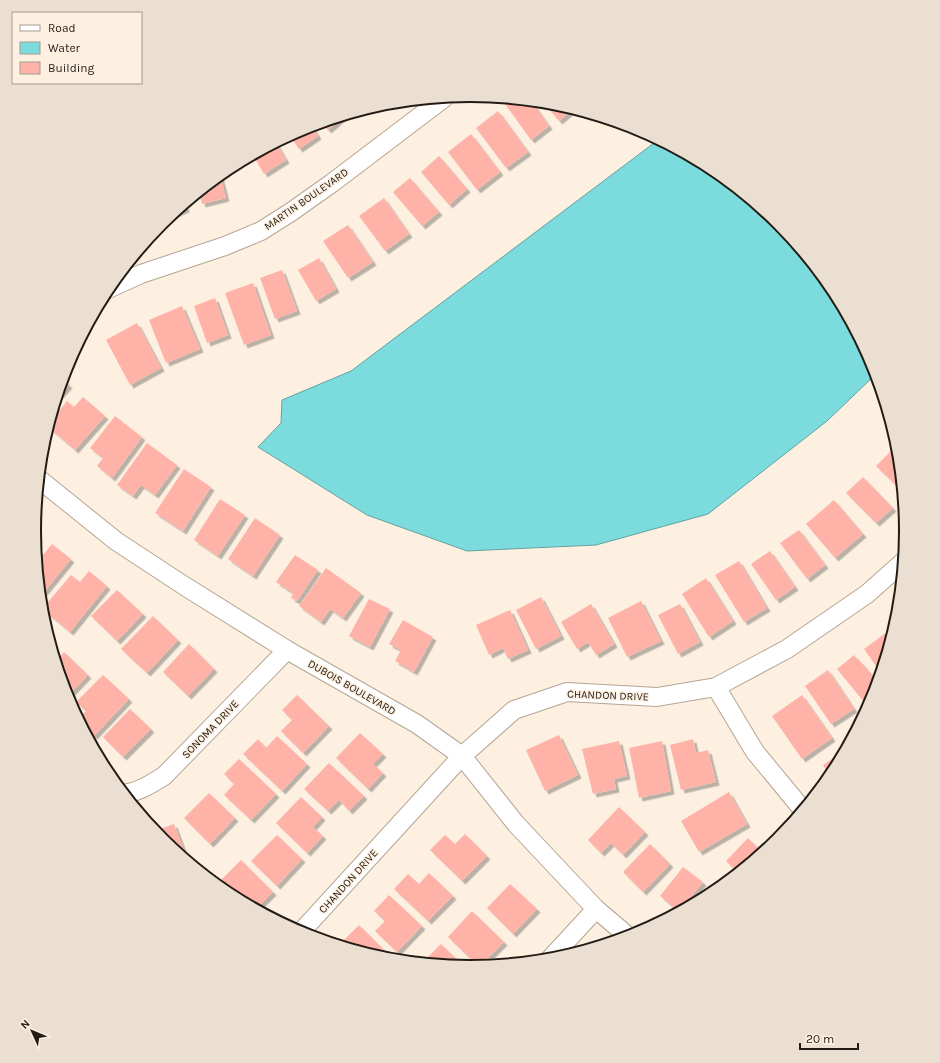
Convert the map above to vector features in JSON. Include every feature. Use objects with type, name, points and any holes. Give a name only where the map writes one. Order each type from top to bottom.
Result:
[{"type":"street","name":"MARTIN BOULEVARD","points":[[120,284],[141,274],[226,246],[261,231],[332,183],[437,104]]},
{"type":"street","name":"DUBOIS BOULEVARD","points":[[44,483],[116,541],[183,586],[287,650],[417,724],[462,756],[516,824],[596,909],[623,932]]},
{"type":"street","name":"CHANDON DRIVE","points":[[305,928],[462,756],[514,710],[567,692],[657,697],[716,687],[787,649],[867,594],[897,567]]},
{"type":"street","name":"SONOMA DRIVE","points":[[130,793],[145,788],[164,776],[287,650]]},
{"type":"street","points":[[716,687],[755,752],[800,806]]},
{"type":"street","points":[[557,951],[596,909]]},
{"type":"water","points":[[653,144],[684,160],[731,191],[753,209],[793,249],[827,293],[842,317],[855,342],[871,379],[827,421],[708,514],[596,545],[467,551],[367,515],[258,447],[281,423],[282,400],[351,371]]},
{"type":"building","points":[[505,104],[536,108],[549,126],[531,140]]},
{"type":"building","points":[[550,110],[567,114],[559,121]]},
{"type":"building","points":[[498,111],[528,152],[506,168],[476,128]]},
{"type":"building","points":[[335,124],[328,130],[326,127]]},
{"type":"building","points":[[315,131],[318,136],[299,149],[293,141]]},
{"type":"building","points":[[471,134],[500,172],[477,190],[448,152]]},
{"type":"building","points":[[279,148],[286,160],[264,174],[256,160]]},
{"type":"building","points":[[439,156],[467,189],[449,205],[421,172]]},
{"type":"building","points":[[410,178],[439,212],[422,226],[393,192]]},
{"type":"building","points":[[222,182],[226,198],[202,204],[200,198]]},
{"type":"building","points":[[384,198],[409,234],[385,251],[359,216]]},
{"type":"building","points":[[348,225],[373,262],[348,278],[323,241]]},
{"type":"building","points":[[319,258],[336,289],[316,301],[298,270]]},
{"type":"building","points":[[282,270],[297,311],[275,319],[260,278]]},
{"type":"building","points":[[253,283],[271,335],[244,345],[225,293]]},
{"type":"building","points":[[215,298],[228,335],[207,343],[194,306]]},
{"type":"building","points":[[182,306],[200,349],[166,363],[149,320]]},
{"type":"building","points":[[137,323],[161,368],[130,385],[106,340]]},
{"type":"building","points":[[83,397],[105,416],[75,450],[53,431],[59,411],[67,401],[74,407]]},
{"type":"building","points":[[115,416],[142,437],[112,478],[97,466],[103,458],[90,448]]},
{"type":"building","points":[[147,443],[177,465],[155,495],[141,485],[133,496],[117,485]]},
{"type":"building","points":[[891,451],[896,485],[876,466]]},
{"type":"building","points":[[184,469],[211,487],[183,531],[155,513]]},
{"type":"building","points":[[863,477],[893,508],[876,523],[846,493]]},
{"type":"building","points":[[220,499],[245,515],[218,556],[194,540]]},
{"type":"building","points":[[834,500],[863,534],[835,558],[806,524]]},
{"type":"building","points":[[255,518],[280,535],[253,576],[228,559]]},
{"type":"building","points":[[799,530],[825,565],[807,579],[780,543]]},
{"type":"building","points":[[52,544],[71,559],[45,590],[42,554],[43,555]]},
{"type":"building","points":[[770,551],[795,587],[776,600],[751,564]]},
{"type":"building","points":[[295,555],[318,570],[297,601],[291,598],[293,593],[276,582]]},
{"type":"building","points":[[739,561],[767,608],[744,622],[715,575]]},
{"type":"building","points":[[326,568],[361,593],[343,618],[330,609],[321,622],[299,606]]},
{"type":"building","points":[[89,571],[107,586],[70,632],[49,615],[47,603],[71,575],[80,582]]},
{"type":"building","points":[[706,578],[733,621],[709,637],[682,594]]},
{"type":"building","points":[[117,590],[143,614],[117,641],[91,616]]},
{"type":"building","points":[[541,597],[561,636],[536,649],[516,610]]},
{"type":"building","points":[[369,599],[390,609],[370,647],[349,636]]},
{"type":"building","points":[[641,601],[661,641],[627,657],[608,618]]},
{"type":"building","points":[[591,604],[614,644],[596,655],[588,642],[577,649],[561,622]]},
{"type":"building","points":[[680,604],[700,642],[678,654],[658,615]]},
{"type":"building","points":[[510,610],[528,650],[508,659],[503,648],[489,655],[476,625]]},
{"type":"building","points":[[153,616],[178,640],[147,673],[121,649]]},
{"type":"building","points":[[403,620],[433,637],[414,672],[395,661],[401,650],[389,644]]},
{"type":"building","points":[[887,632],[877,667],[864,649]]},
{"type":"building","points":[[189,644],[214,669],[188,696],[163,672]]},
{"type":"building","points":[[64,652],[88,675],[72,691],[64,669],[60,656]]},
{"type":"building","points":[[854,655],[873,676],[864,701],[837,669]]},
{"type":"building","points":[[828,670],[854,709],[831,724],[805,686]]},
{"type":"building","points":[[103,675],[129,699],[94,736],[82,715],[86,711],[76,702]]},
{"type":"building","points":[[297,695],[329,726],[303,753],[281,731],[292,720],[282,710]]},
{"type":"building","points":[[802,695],[832,738],[802,759],[772,716]]},
{"type":"building","points":[[130,709],[151,729],[123,757],[103,737]]},
{"type":"building","points":[[360,733],[383,754],[373,764],[383,773],[368,789],[336,758]]},
{"type":"building","points":[[559,735],[578,775],[545,791],[526,750]]},
{"type":"building","points":[[277,736],[307,764],[282,791],[243,754],[258,739],[266,748]]},
{"type":"building","points":[[693,739],[696,753],[708,750],[716,782],[681,790],[670,745]]},
{"type":"building","points":[[619,741],[627,776],[614,779],[616,789],[593,794],[582,749]]},
{"type":"building","points":[[662,741],[671,791],[639,798],[629,748]]},
{"type":"building","points":[[835,757],[826,771],[823,765]]},
{"type":"building","points":[[239,759],[276,794],[251,820],[224,795],[234,784],[224,774]]},
{"type":"building","points":[[329,763],[364,796],[349,811],[339,800],[328,811],[304,789]]},
{"type":"building","points":[[729,792],[747,824],[699,852],[681,821]]},
{"type":"building","points":[[209,793],[235,818],[210,844],[184,818]]},
{"type":"building","points":[[301,797],[322,817],[313,827],[323,836],[307,853],[276,823]]},
{"type":"building","points":[[619,807],[645,832],[623,855],[611,843],[601,853],[588,840]]},
{"type":"building","points":[[174,824],[184,851],[167,835],[161,829]]},
{"type":"building","points":[[465,834],[487,856],[462,881],[430,850],[445,835],[455,844]]},
{"type":"building","points":[[277,835],[302,859],[277,886],[251,861]]},
{"type":"building","points":[[748,838],[759,849],[734,869],[726,861]]},
{"type":"building","points":[[650,844],[670,864],[643,892],[623,872]]},
{"type":"building","points":[[241,860],[273,892],[260,905],[221,880]]},
{"type":"building","points":[[683,867],[703,882],[688,900],[674,908],[660,896]]},
{"type":"building","points":[[429,873],[453,896],[428,921],[394,889],[408,874],[419,884]]},
{"type":"building","points":[[510,884],[537,909],[513,934],[487,908]]},
{"type":"building","points":[[389,895],[422,926],[397,952],[375,931],[385,921],[374,911]]},
{"type":"building","points":[[472,911],[504,942],[486,960],[472,960],[448,937]]},
{"type":"building","points":[[359,925],[386,952],[359,946],[343,941]]},
{"type":"building","points":[[441,944],[458,960],[442,960],[427,958]]}]
